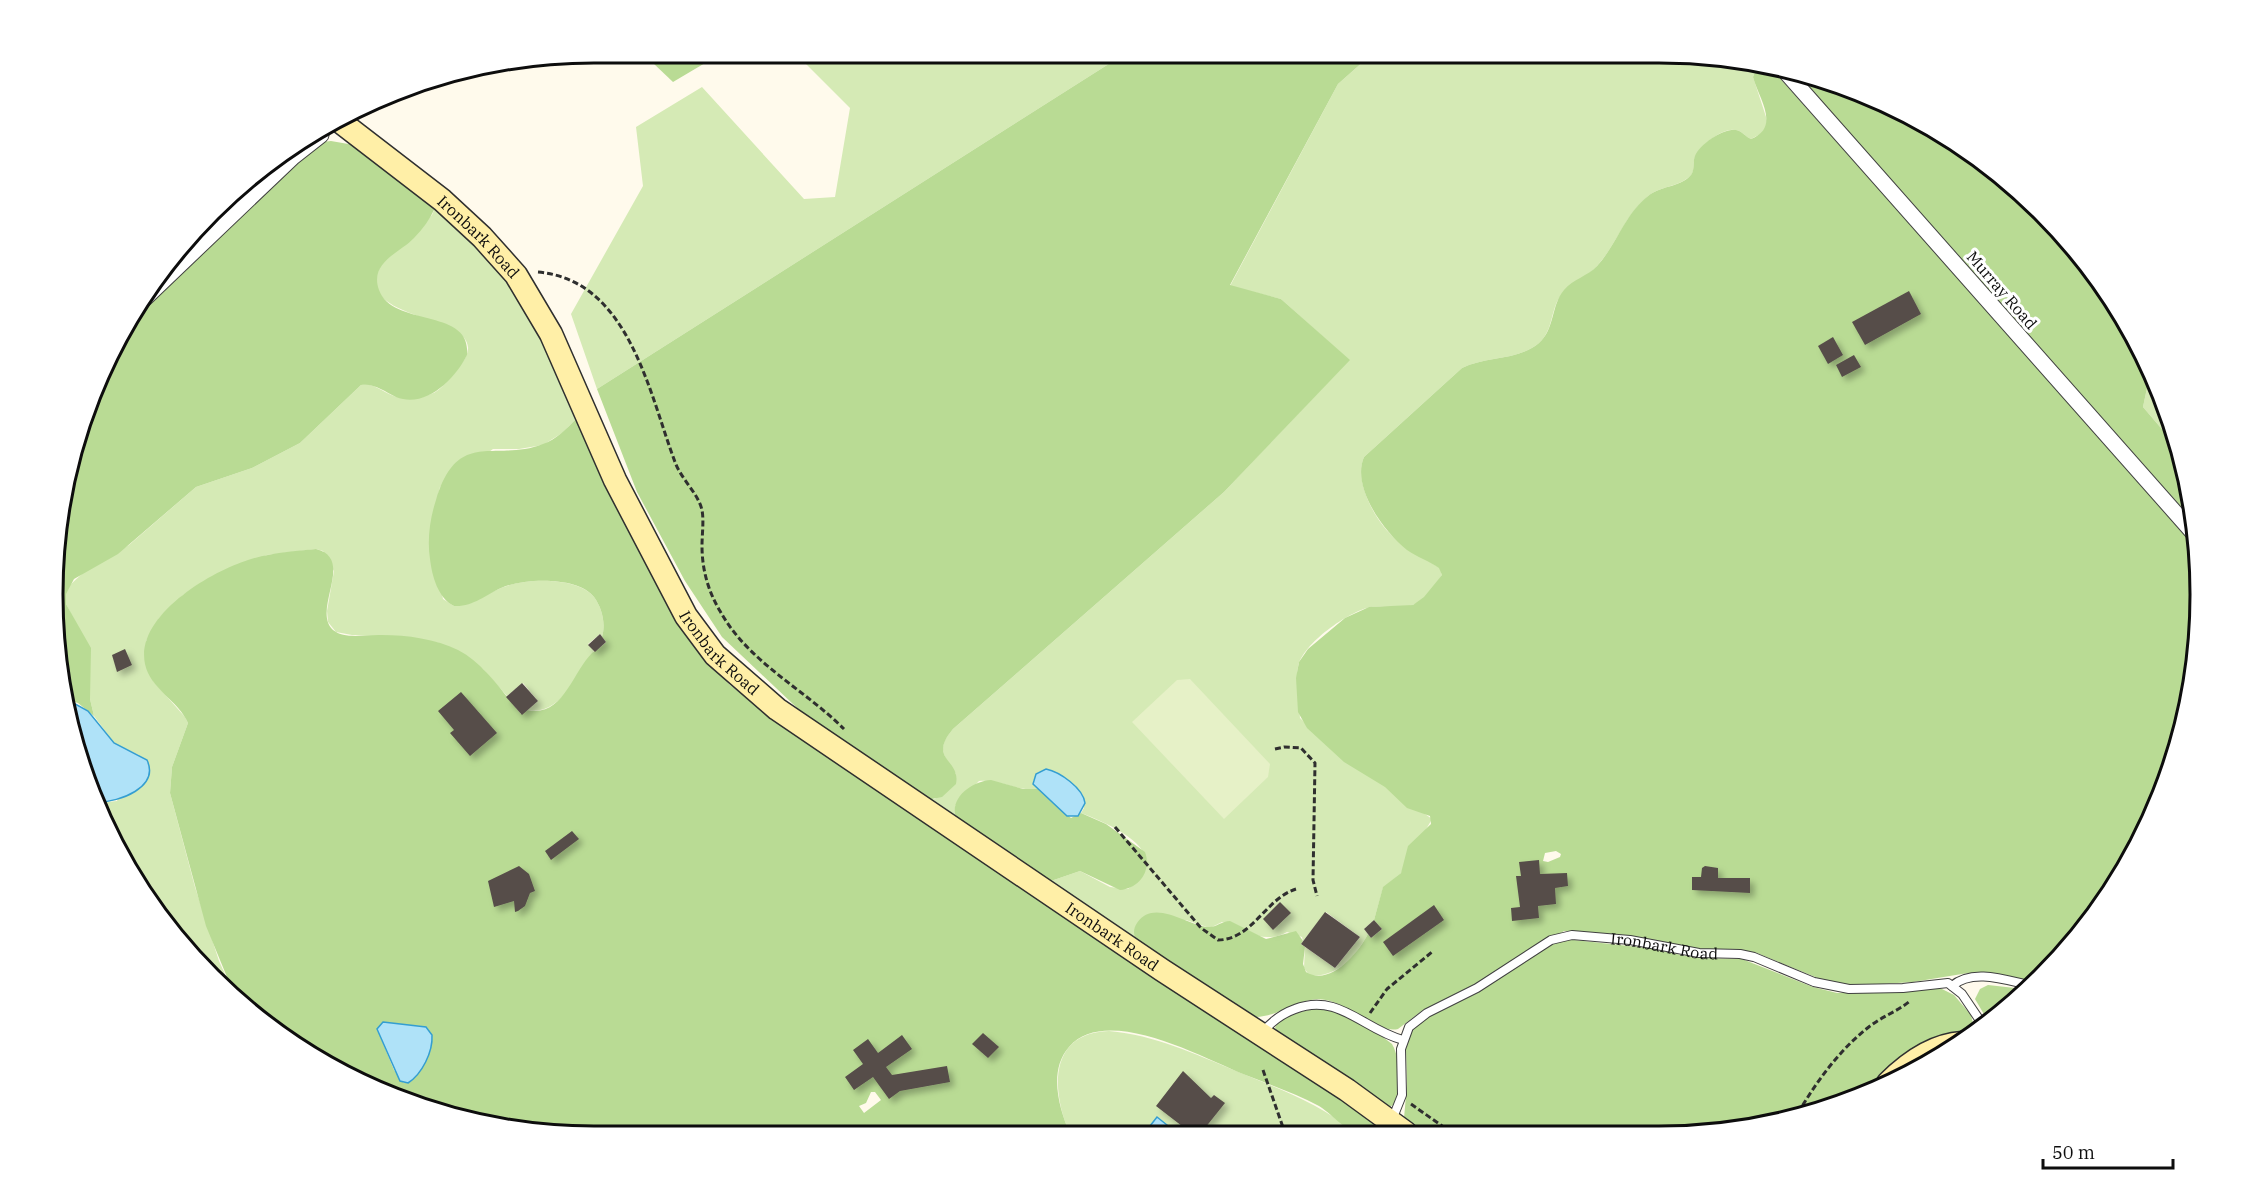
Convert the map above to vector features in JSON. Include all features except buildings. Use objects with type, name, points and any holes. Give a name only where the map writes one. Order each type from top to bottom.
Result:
[{"type":"street","name":"Murray Road","points":[[1793,80],[2185,523]]},
{"type":"street","name":"Ironbark Road","points":[[345,125],[449,207],[482,237],[512,271],[551,334],[615,480],[661,572],[686,616],[715,655],[777,709],[1261,1035],[1347,1089],[1398,1126]]},
{"type":"street","points":[[172,273],[292,158]]},
{"type":"lane","name":"Ironbark Road","points":[[1399,1126],[1403,1040],[1409,1027],[1420,1017],[1477,988],[1551,940],[1565,935],[1630,940],[1699,953],[1748,955],[1814,982],[1843,988],[1904,988],[1942,982],[1952,986],[1963,979],[1978,977],[2020,984]]},
{"type":"lane","points":[[1952,986],[1967,999],[1979,1018]]},
{"type":"lane","points":[[1261,1035],[1278,1017],[1314,1004],[1330,1005],[1365,1022],[1385,1035],[1403,1040]]},
{"type":"path","points":[[512,271],[545,272],[570,280],[593,296],[615,317],[640,365],[680,474],[701,506],[705,570],[710,590],[721,614],[752,651],[852,737]]},
{"type":"path","points":[[1275,749],[1301,748],[1315,763],[1313,880],[1317,896]]},
{"type":"path","points":[[1115,827],[1201,928],[1218,939],[1238,934],[1296,889]]},
{"type":"path","points":[[1365,1022],[1387,989],[1432,952]]},
{"type":"path","points":[[1803,1106],[1822,1077],[1853,1041],[1872,1024],[1907,1004],[1923,985]]},
{"type":"path","points":[[1263,1070],[1283,1126]]},
{"type":"path","points":[[1401,1099],[1442,1126]]},
{"type":"green space","points":[[653,63],[705,63],[673,82]]},
{"type":"green space","points":[[805,63],[1110,63],[597,389],[571,314],[643,186],[636,127],[702,87],[804,199],[835,197],[850,108]]},
{"type":"green space","points":[[1110,63],[1362,63],[1338,84],[1230,285],[1281,299],[1350,360],[1224,492],[953,729],[943,747],[954,769],[956,784],[942,797],[927,800],[812,722],[722,637],[685,581],[637,492],[597,389]]},
{"type":"green space","points":[[1362,63],[1693,64],[1755,72],[1753,77],[1768,123],[1764,132],[1751,139],[1738,131],[1730,130],[1711,139],[1696,155],[1691,175],[1680,183],[1648,196],[1633,212],[1597,266],[1562,294],[1555,306],[1547,332],[1539,343],[1531,349],[1512,356],[1462,368],[1364,457],[1361,467],[1364,490],[1375,514],[1389,533],[1440,568],[1442,575],[1430,592],[1417,603],[1398,607],[1371,607],[1362,610],[1339,622],[1308,648],[1301,658],[1297,673],[1300,718],[1326,743],[1432,819],[1401,873],[1383,888],[1374,920],[1364,929],[1368,934],[1358,950],[1336,970],[1319,975],[1309,975],[1304,968],[1305,947],[1335,968],[1360,937],[1326,912],[1303,941],[1302,937],[1287,932],[1279,936],[1263,937],[1222,922],[1210,928],[1186,920],[1137,941],[1048,882],[1080,871],[1110,887],[1128,889],[1142,876],[1147,864],[1144,853],[1136,843],[1109,825],[1081,813],[1084,808],[1082,794],[1058,774],[1041,771],[1033,781],[1038,789],[1023,789],[979,781],[955,806],[956,818],[927,800],[935,799],[956,774],[943,752],[944,742],[953,729],[1224,492],[1349,360],[1281,299],[1230,286],[1338,84]]},
{"type":"green space","points":[[1755,72],[1779,77],[2186,535],[2189,560],[2189,629],[2180,698],[2172,732],[2150,798],[2119,860],[2080,918],[2058,945],[2024,980],[1968,973],[1913,982],[1851,986],[1825,981],[1757,953],[1741,950],[1705,950],[1626,935],[1564,931],[1475,984],[1423,1010],[1398,1029],[1382,1027],[1334,1003],[1316,999],[1298,1003],[1272,1014],[1254,1017],[1137,941],[1134,932],[1137,923],[1144,916],[1161,913],[1208,927],[1230,921],[1266,939],[1296,931],[1303,941],[1301,944],[1305,947],[1303,964],[1306,972],[1324,975],[1334,972],[1350,958],[1368,934],[1371,938],[1382,929],[1374,920],[1383,887],[1401,873],[1408,846],[1431,824],[1430,816],[1407,808],[1385,787],[1344,762],[1307,728],[1298,712],[1296,678],[1299,662],[1308,649],[1345,618],[1369,607],[1413,605],[1424,597],[1442,575],[1439,568],[1407,550],[1380,521],[1366,495],[1362,482],[1361,469],[1364,457],[1462,368],[1512,356],[1531,349],[1539,343],[1548,331],[1564,290],[1597,266],[1640,203],[1658,190],[1680,183],[1689,177],[1698,151],[1719,134],[1731,130],[1738,131],[1751,139],[1760,134],[1765,127],[1766,120],[1763,103],[1753,77]],"holes":[[[1556,851],[1561,854],[1560,857],[1548,862],[1543,861],[1545,853]]]},
{"type":"green space","points":[[1805,84],[1862,103],[1924,134],[1954,153],[2009,195],[2058,244],[2100,299],[2135,359],[2148,387],[2143,407],[2164,432],[2183,509]]},
{"type":"green space","points":[[331,141],[354,145],[435,208],[417,235],[382,265],[377,280],[379,290],[387,302],[399,309],[445,323],[457,330],[465,340],[467,355],[447,382],[418,399],[407,400],[375,386],[361,385],[300,443],[252,468],[196,487],[118,554],[74,579],[66,594],[66,604],[91,648],[90,699],[94,716],[74,702],[64,629],[63,594],[64,560],[73,491],[81,457],[103,391],[134,329],[150,303],[292,166],[322,142]]},
{"type":"green space","points":[[435,208],[481,252],[508,284],[532,320],[547,349],[576,419],[562,433],[543,445],[519,449],[493,449],[440,487],[430,530],[443,599],[454,606],[519,583],[555,581],[567,583],[578,586],[594,597],[604,626],[602,637],[600,634],[588,644],[594,651],[575,681],[559,700],[549,707],[527,710],[538,701],[523,683],[507,696],[483,669],[439,643],[413,638],[336,632],[328,622],[327,611],[334,571],[323,551],[316,549],[267,555],[217,574],[183,595],[159,618],[146,641],[153,681],[188,723],[172,767],[170,793],[195,887],[226,977],[195,945],[153,890],[134,860],[105,802],[117,801],[139,755],[114,743],[94,716],[90,699],[90,674],[78,627],[66,604],[65,594],[70,585],[83,573],[129,545],[196,487],[252,468],[300,443],[361,385],[371,385],[394,396],[406,397],[428,395],[442,387],[457,369],[468,350],[463,337],[448,327],[405,311],[387,301],[377,287],[380,267],[384,261],[432,215]]},
{"type":"green space","points":[[2147,388],[2150,391],[2164,432],[2143,407]]},
{"type":"green space","points":[[576,419],[647,566],[688,638],[730,685],[772,717],[1382,1126],[1344,1126],[1310,1101],[1179,1047],[1129,1032],[1106,1031],[1085,1035],[1069,1047],[1063,1057],[1057,1078],[1057,1090],[1067,1126],[594,1126],[525,1121],[457,1108],[391,1086],[329,1055],[271,1016],[244,994],[227,978],[206,926],[170,793],[172,767],[188,723],[184,715],[158,688],[148,673],[145,664],[145,646],[152,629],[163,613],[179,599],[196,586],[232,566],[256,558],[316,549],[327,555],[332,563],[333,574],[327,610],[328,621],[333,630],[350,636],[411,637],[449,646],[477,663],[521,714],[527,710],[539,711],[550,707],[565,692],[592,653],[606,642],[602,637],[604,626],[602,616],[594,597],[576,585],[536,581],[501,588],[473,603],[454,606],[444,598],[434,579],[429,537],[436,500],[445,477],[455,463],[467,455],[526,449],[557,437]],"holes":[[[399,1025],[422,1026],[429,1030],[420,1071],[408,1083],[404,1083],[394,1070],[377,1029]],[[871,1092],[875,1092],[881,1100],[864,1113],[859,1106],[866,1103]]]},
{"type":"green space","points":[[1190,679],[1270,764],[1268,777],[1224,819],[1132,722],[1177,680]]},
{"type":"green space","points":[[991,780],[1023,789],[1038,789],[1071,818],[1081,813],[1106,824],[1145,852],[1147,866],[1142,877],[1133,886],[1120,890],[1080,871],[1048,882],[956,818],[956,803],[959,797],[977,783]]},
{"type":"green space","points":[[1565,939],[1647,948],[1696,958],[1742,959],[1813,987],[1837,993],[1898,993],[1940,988],[1954,995],[1971,1015],[1973,1023],[1927,1053],[1862,1086],[1796,1108],[1762,1116],[1693,1125],[1413,1126],[1404,1118],[1407,1085],[1406,1049],[1411,1030],[1428,1017],[1479,992],[1553,942]]},
{"type":"green space","points":[[1988,985],[2015,988],[1984,1014],[1975,999],[1980,989]]},
{"type":"green space","points":[[1317,1008],[1336,1012],[1356,1021],[1392,1044],[1399,1074],[1398,1091],[1393,1105],[1388,1108],[1278,1033],[1275,1028],[1278,1021],[1292,1014]]},
{"type":"green space","points":[[1109,1031],[1126,1033],[1174,1046],[1298,1098],[1328,1113],[1347,1126],[1067,1126],[1060,1100],[1058,1083],[1060,1067],[1065,1053],[1074,1042],[1089,1034]]},
{"type":"water","points":[[74,703],[88,711],[114,743],[147,760],[148,778],[143,786],[126,796],[107,801],[103,798],[91,765]]},
{"type":"water","points":[[1046,769],[1064,777],[1080,792],[1085,803],[1078,816],[1067,816],[1033,784],[1036,774]]},
{"type":"water","points":[[383,1022],[426,1027],[432,1035],[431,1048],[426,1062],[408,1083],[400,1081],[377,1029]]},
{"type":"water","points":[[1157,1117],[1168,1126],[1150,1126]]}]
